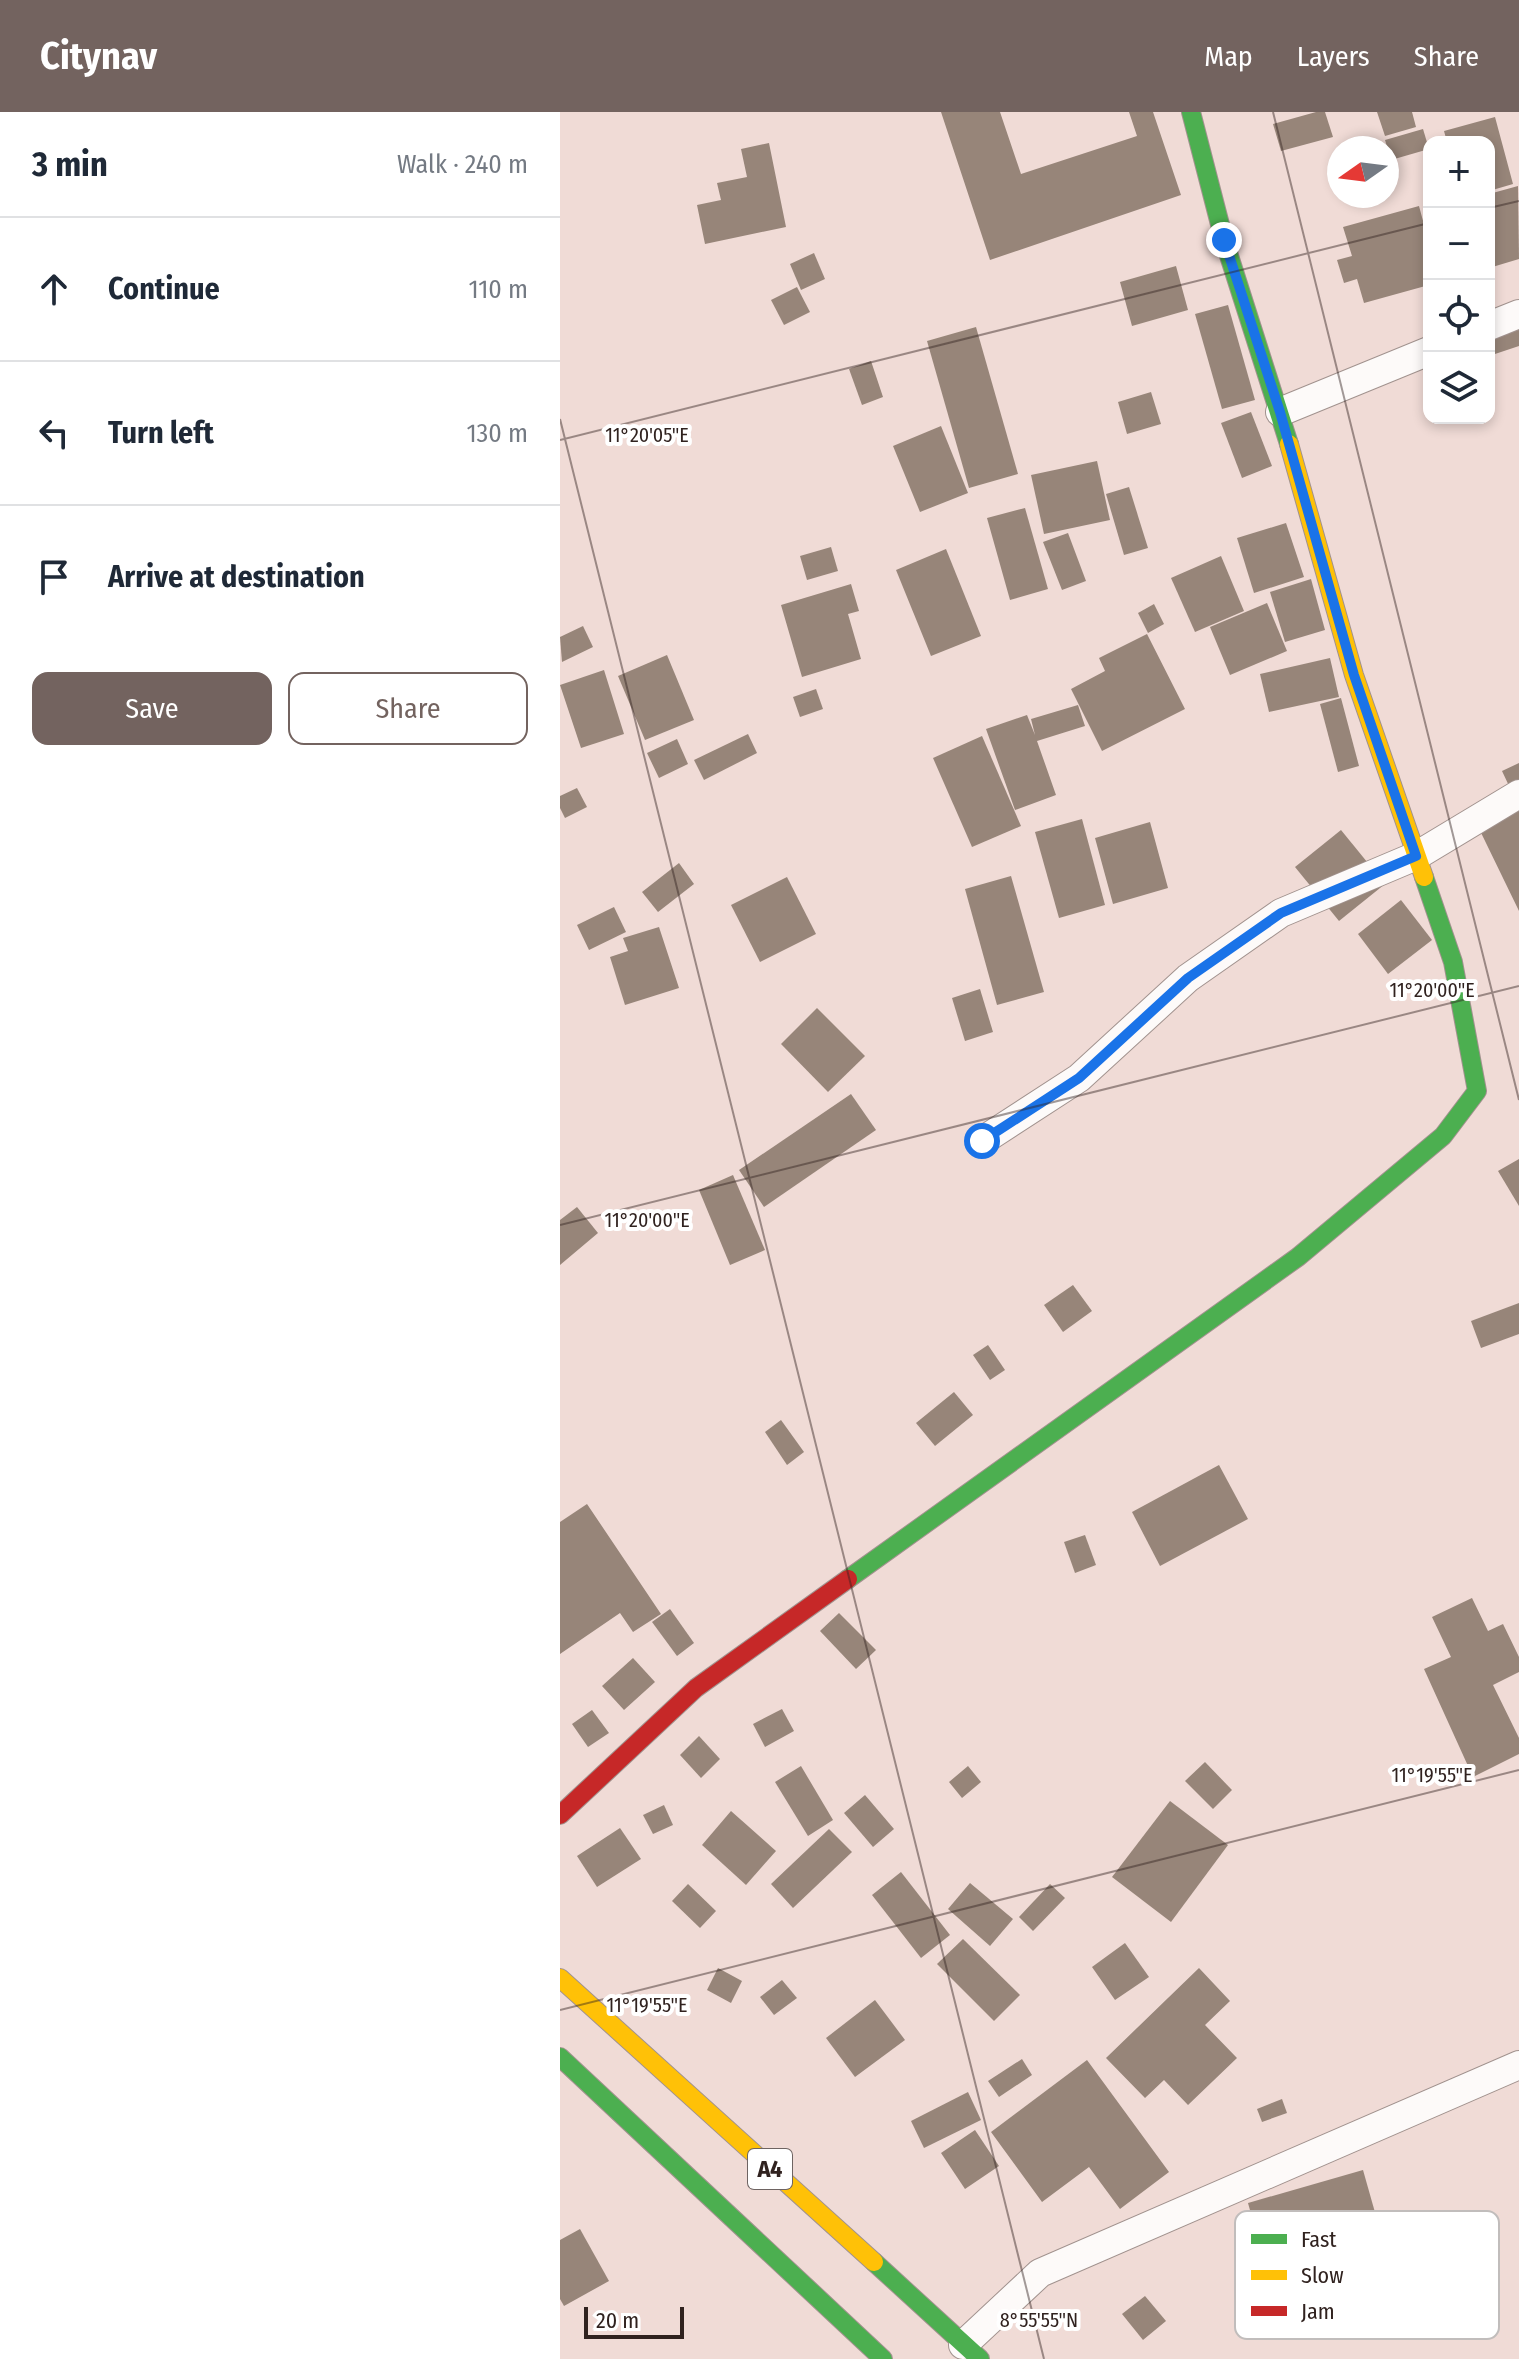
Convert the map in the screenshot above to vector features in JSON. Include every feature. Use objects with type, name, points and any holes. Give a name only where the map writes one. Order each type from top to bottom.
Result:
[{"type":"main road","points":[[560,1815],[696,1688],[1298,1257],[1443,1136],[1477,1091],[1453,962],[1354,675],[1280,412],[1224,240],[1191,112]]},
{"type":"main road","name":"A4","points":[[560,1978],[972,2352]]},
{"type":"main road","name":"A4","points":[[560,2057],[883,2359]]},
{"type":"street","points":[[1495,324],[1519,314]]},
{"type":"street","points":[[1280,412],[1427,352]]},
{"type":"street","points":[[982,1141],[1079,1078],[1188,978],[1281,913],[1416,856],[1519,794]]},
{"type":"street","points":[[972,2352],[1040,2273],[1519,2065]]},
{"type":"building","points":[[941,112],[1000,112],[1021,174],[1137,136],[1129,112],[1153,112],[1181,195],[990,260]]},
{"type":"building","points":[[1325,112],[1333,136],[1281,151],[1273,124]]},
{"type":"building","points":[[1377,112],[1412,112],[1416,127],[1385,136]]},
{"type":"building","points":[[1495,117],[1513,184],[1495,189],[1495,136],[1445,136],[1444,131]]},
{"type":"building","points":[[1423,129],[1423,151],[1399,158],[1399,136]]},
{"type":"building","points":[[769,143],[786,227],[705,244],[697,205],[721,200],[717,183],[747,177],[741,149]]},
{"type":"building","points":[[1518,186],[1519,259],[1495,266],[1495,208],[1495,192]]},
{"type":"building","points":[[1419,206],[1423,221],[1423,287],[1364,303],[1357,279],[1344,283],[1337,260],[1352,256],[1343,227]]},
{"type":"building","points":[[814,253],[825,279],[801,290],[790,264]]},
{"type":"building","points":[[1176,266],[1188,310],[1132,326],[1120,282]]},
{"type":"building","points":[[797,287],[810,312],[784,325],[771,300]]},
{"type":"building","points":[[1228,305],[1255,400],[1222,409],[1195,314]]},
{"type":"building","points":[[976,327],[1018,474],[969,488],[927,341]]},
{"type":"building","points":[[1519,328],[1519,346],[1495,354],[1495,336]]},
{"type":"building","points":[[871,361],[883,397],[862,405],[849,369]]},
{"type":"building","points":[[1151,392],[1161,424],[1127,434],[1118,402]]},
{"type":"building","points":[[1251,412],[1272,466],[1242,478],[1221,423]]},
{"type":"building","points":[[941,426],[968,493],[920,512],[893,446]]},
{"type":"building","points":[[1097,461],[1110,520],[1044,534],[1031,475]]},
{"type":"building","points":[[1129,487],[1148,548],[1124,555],[1106,494]]},
{"type":"building","points":[[1025,508],[1048,589],[1010,600],[987,518]]},
{"type":"building","points":[[1286,523],[1304,577],[1254,593],[1237,538]]},
{"type":"building","points":[[1068,533],[1086,581],[1062,590],[1043,542]]},
{"type":"building","points":[[831,547],[838,571],[807,580],[800,556]]},
{"type":"building","points":[[946,549],[981,636],[931,656],[896,570]]},
{"type":"building","points":[[1221,556],[1244,611],[1195,632],[1171,578]]},
{"type":"building","points":[[1311,579],[1325,630],[1285,642],[1270,592]]},
{"type":"building","points":[[851,584],[859,611],[848,614],[861,659],[802,677],[781,605]]},
{"type":"building","points":[[1267,603],[1287,651],[1230,675],[1210,627]]},
{"type":"building","points":[[1154,604],[1164,624],[1148,633],[1138,613]]},
{"type":"building","points":[[583,626],[593,647],[562,662],[560,637]]},
{"type":"building","points":[[1147,634],[1185,709],[1102,751],[1071,689],[1105,671],[1099,658]]},
{"type":"building","points":[[667,655],[694,720],[645,740],[618,676]]},
{"type":"building","points":[[1330,658],[1339,697],[1269,712],[1260,674]]},
{"type":"building","points":[[604,670],[624,734],[581,748],[560,685]]},
{"type":"building","points":[[816,689],[823,709],[800,717],[793,697]]},
{"type":"building","points":[[1341,698],[1359,766],[1338,772],[1320,704]]},
{"type":"building","points":[[1078,705],[1085,726],[1037,741],[1056,795],[1015,810],[986,729],[1027,715],[1035,735],[1031,719]]},
{"type":"building","points":[[748,734],[757,753],[704,780],[694,760]]},
{"type":"building","points":[[982,736],[1021,826],[972,847],[933,758]]},
{"type":"building","points":[[677,739],[688,764],[659,778],[647,753]]},
{"type":"building","points":[[1519,763],[1519,911],[1469,808],[1510,788],[1502,771]]},
{"type":"building","points":[[577,788],[587,807],[565,818],[560,808],[560,796]]},
{"type":"building","points":[[1082,819],[1105,905],[1059,918],[1035,832]]},
{"type":"building","points":[[1150,822],[1168,888],[1113,904],[1095,838]]},
{"type":"building","points":[[1341,830],[1385,884],[1339,921],[1295,867]]},
{"type":"building","points":[[679,863],[694,884],[658,912],[642,892]]},
{"type":"building","points":[[1011,876],[1044,992],[997,1005],[965,889]]},
{"type":"building","points":[[787,877],[816,934],[760,962],[731,905]]},
{"type":"building","points":[[1401,900],[1432,940],[1388,974],[1358,934]]},
{"type":"building","points":[[614,907],[626,932],[589,950],[577,925]]},
{"type":"building","points":[[659,927],[679,988],[625,1005],[610,957],[628,951],[623,938]]},
{"type":"building","points":[[980,989],[993,1032],[965,1041],[952,998]]},
{"type":"building","points":[[817,1008],[865,1056],[828,1092],[781,1044]]},
{"type":"building","points":[[851,1094],[876,1130],[764,1207],[739,1170]]},
{"type":"building","points":[[1519,1159],[1519,1206],[1498,1171]]},
{"type":"building","points":[[733,1175],[765,1250],[730,1265],[699,1190]]},
{"type":"building","points":[[577,1207],[598,1233],[560,1265],[560,1220]]},
{"type":"building","points":[[1073,1285],[1092,1311],[1063,1332],[1044,1305]]},
{"type":"building","points":[[1519,1303],[1519,1334],[1481,1348],[1471,1321]]},
{"type":"building","points":[[988,1345],[1005,1370],[990,1380],[973,1355]]},
{"type":"building","points":[[954,1392],[973,1415],[935,1446],[916,1423]]},
{"type":"building","points":[[781,1420],[804,1452],[787,1465],[765,1432]]},
{"type":"building","points":[[1219,1465],[1248,1519],[1160,1566],[1132,1512]]},
{"type":"building","points":[[587,1504],[661,1614],[633,1632],[620,1613],[560,1654],[560,1522]]},
{"type":"building","points":[[1085,1535],[1096,1565],[1075,1573],[1064,1542]]},
{"type":"building","points":[[1472,1598],[1488,1631],[1503,1624],[1519,1657],[1519,1672],[1493,1685],[1519,1738],[1519,1754],[1473,1777],[1424,1669],[1451,1657],[1432,1617]]},
{"type":"building","points":[[670,1609],[694,1643],[677,1656],[652,1622]]},
{"type":"building","points":[[839,1613],[876,1650],[856,1669],[820,1631]]},
{"type":"building","points":[[633,1658],[655,1682],[624,1710],[602,1686]]},
{"type":"building","points":[[782,1709],[794,1731],[765,1747],[753,1724]]},
{"type":"building","points":[[592,1710],[609,1733],[588,1747],[572,1724]]},
{"type":"building","points":[[699,1736],[720,1759],[701,1778],[680,1755]]},
{"type":"building","points":[[1205,1762],[1232,1790],[1213,1809],[1185,1781]]},
{"type":"building","points":[[801,1766],[833,1820],[808,1836],[775,1782]]},
{"type":"building","points":[[968,1766],[981,1782],[962,1798],[949,1782]]},
{"type":"building","points":[[865,1795],[894,1829],[873,1847],[844,1813]]},
{"type":"building","points":[[1170,1801],[1228,1845],[1171,1922],[1112,1877]]},
{"type":"building","points":[[664,1805],[673,1825],[653,1834],[643,1815]]},
{"type":"building","points":[[731,1811],[776,1851],[746,1885],[702,1845]]},
{"type":"building","points":[[620,1828],[641,1859],[597,1887],[577,1856]]},
{"type":"building","points":[[829,1829],[852,1852],[793,1908],[771,1884]]},
{"type":"building","points":[[901,1872],[950,1935],[921,1958],[872,1895]]},
{"type":"building","points":[[970,1883],[1013,1919],[990,1946],[948,1909]]},
{"type":"building","points":[[688,1884],[716,1911],[700,1928],[672,1901]]},
{"type":"building","points":[[1050,1884],[1065,1898],[1033,1931],[1019,1917]]},
{"type":"building","points":[[963,1939],[1020,1995],[994,2021],[937,1964]]},
{"type":"building","points":[[1125,1943],[1149,1977],[1115,2000],[1092,1967]]},
{"type":"building","points":[[718,1968],[742,1981],[731,2003],[707,1990]]},
{"type":"building","points":[[1199,1968],[1230,2001],[1205,2025],[1237,2058],[1188,2105],[1164,2080],[1145,2098],[1106,2058]]},
{"type":"building","points":[[782,1980],[797,1998],[774,2015],[760,1997]]},
{"type":"building","points":[[875,2000],[905,2040],[855,2077],[826,2038]]},
{"type":"building","points":[[1022,2059],[1032,2075],[999,2097],[988,2081]]},
{"type":"building","points":[[1087,2060],[1169,2172],[1120,2209],[1089,2167],[1042,2202],[991,2132]]},
{"type":"building","points":[[968,2092],[981,2120],[924,2148],[911,2121]]},
{"type":"building","points":[[1282,2099],[1287,2113],[1262,2122],[1257,2109]]},
{"type":"building","points":[[975,2130],[999,2166],[965,2189],[941,2153]]},
{"type":"building","points":[[1363,2170],[1375,2211],[1250,2211],[1248,2203]]},
{"type":"building","points":[[580,2229],[609,2281],[564,2306],[560,2299],[560,2240]]},
{"type":"building","points":[[1145,2296],[1166,2321],[1143,2340],[1122,2314]]},
{"type":"traffic: fast","points":[[1191,112],[1224,240],[1289,444]]},
{"type":"traffic: fast","points":[[848,1579],[1298,1257],[1443,1136],[1477,1091],[1453,962],[1424,877]]},
{"type":"traffic: fast","points":[[560,2057],[883,2359]]},
{"type":"traffic: fast","points":[[874,2262],[980,2359]]},
{"type":"traffic: slow","points":[[1289,444],[1354,675],[1424,877]]},
{"type":"traffic: slow","points":[[560,1978],[874,2262]]},
{"type":"traffic: jam","points":[[560,1815],[696,1688],[848,1579]]},
{"type":"route","points":[[982,1141],[1079,1078],[1188,978],[1281,913],[1416,856],[1354,675],[1280,412],[1224,240]]}]
